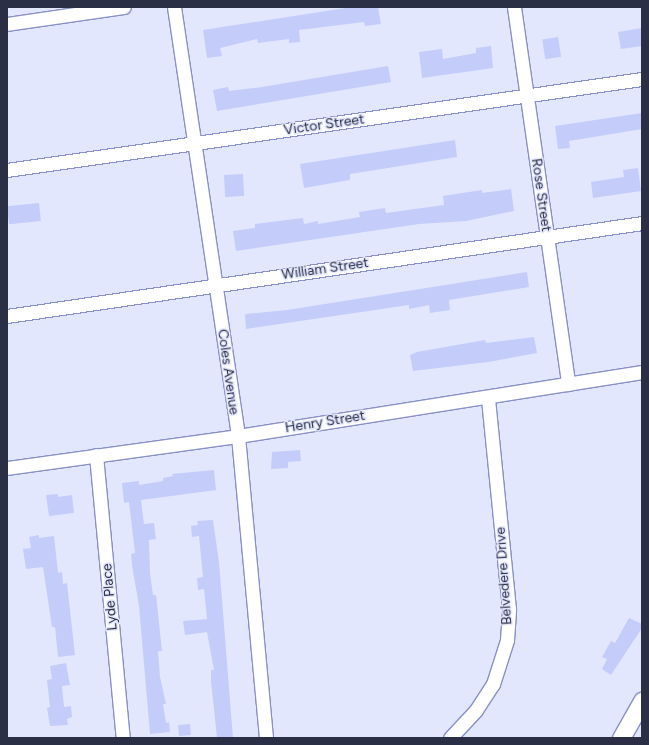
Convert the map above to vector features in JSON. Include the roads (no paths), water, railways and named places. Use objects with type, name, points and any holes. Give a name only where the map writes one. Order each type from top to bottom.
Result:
[{"type":"street","points":[[7,24],[124,7]]},
{"type":"street","name":"Coles Avenue","points":[[174,7],[238,436],[266,738]]},
{"type":"street","name":"Rose Street","points":[[514,7],[568,384]]},
{"type":"street","name":"Victor Street","points":[[7,170],[642,79]]},
{"type":"street","name":"William Street","points":[[7,316],[642,223]]},
{"type":"street","name":"Henry Street","points":[[7,468],[238,436],[642,372]]},
{"type":"street","name":"Belvedere Drive","points":[[450,738],[476,710],[493,684],[508,640],[508,598],[488,397]]},
{"type":"street","name":"Lyde Place","points":[[96,455],[123,738]]},
{"type":"street","points":[[621,738],[642,701]]}]
